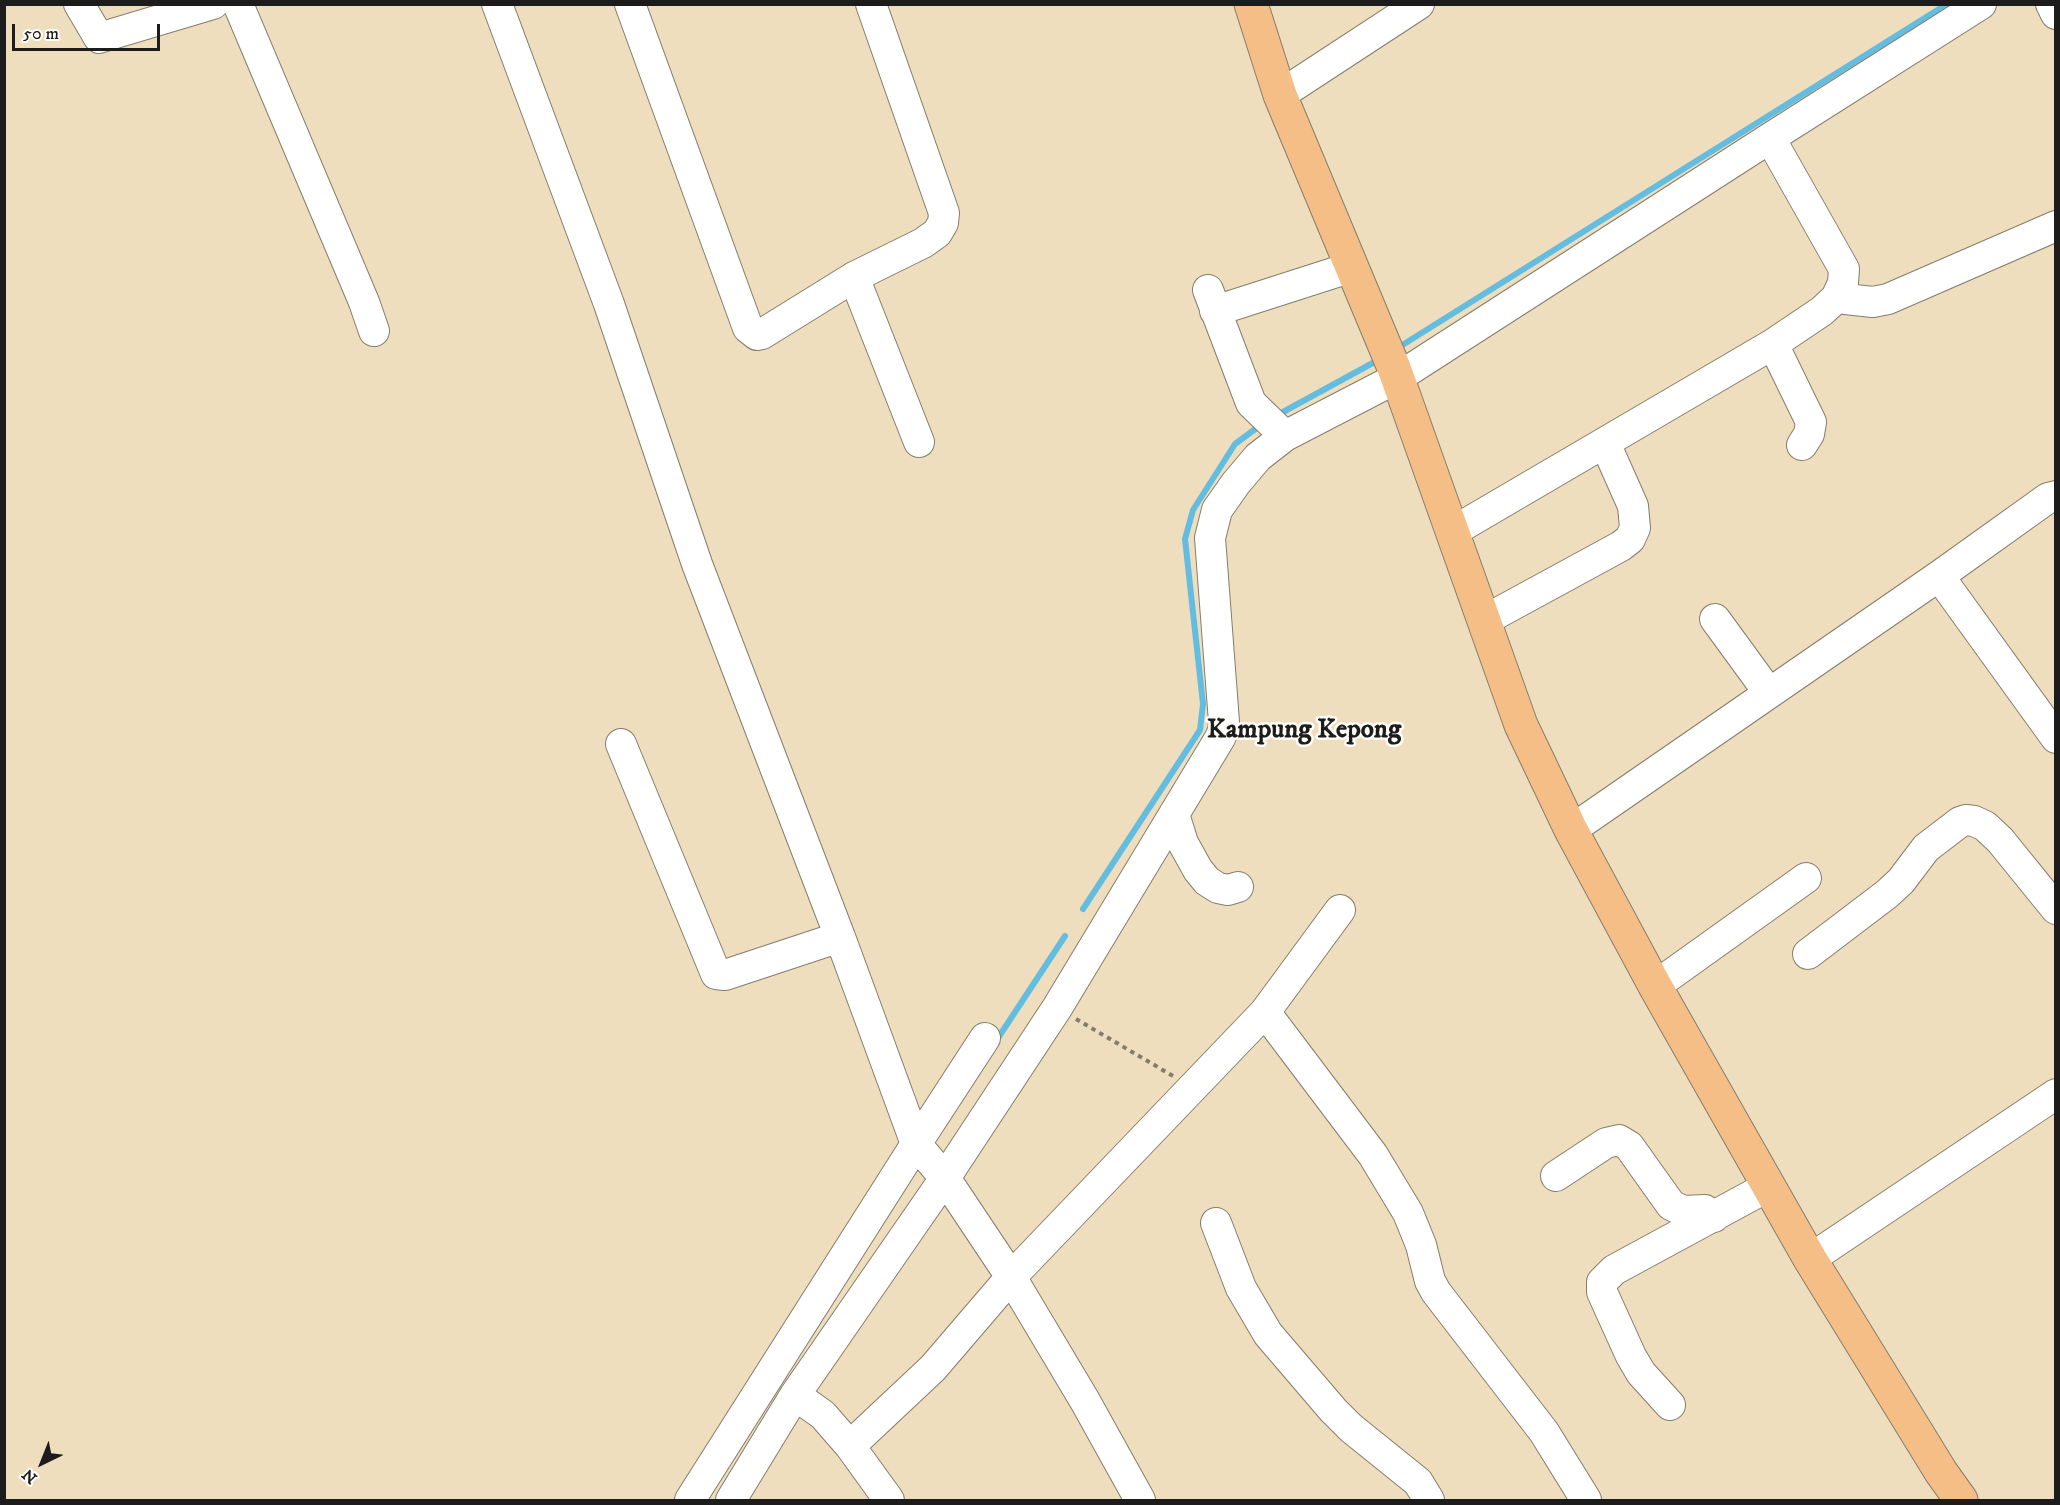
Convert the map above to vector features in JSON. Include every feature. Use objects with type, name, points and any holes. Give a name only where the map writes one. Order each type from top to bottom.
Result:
[{"type":"main road","points":[[1251,4],[1280,95],[1395,373],[1521,725],[1571,830],[1655,986],[1768,1186],[1947,1486],[1961,1500]]},
{"type":"street","points":[[79,4],[99,38],[213,4]]},
{"type":"street","points":[[238,4],[364,302],[374,332]]},
{"type":"street","points":[[497,4],[609,304],[697,564],[840,936],[918,1147],[943,1176],[1011,1277],[1085,1401],[1140,1500]]},
{"type":"street","points":[[630,4],[751,331],[757,334],[762,334],[854,277],[931,238],[943,223],[944,213],[872,4]]},
{"type":"street","points":[[1280,95],[1419,4]]},
{"type":"street","points":[[731,1500],[795,1395],[1057,1008],[1223,731],[1210,538],[1217,510],[1258,457],[1285,436],[1395,373],[1981,4]]},
{"type":"street","points":[[2051,4],[2055,14]]},
{"type":"street","points":[[1452,532],[1773,344],[1822,311],[1836,298],[1843,283],[1844,269],[1770,138]]},
{"type":"street","points":[[1836,298],[1873,302],[1888,299],[2055,226]]},
{"type":"street","points":[[1285,436],[1251,403],[1211,300],[1352,267]]},
{"type":"street","points":[[854,277],[919,442]]},
{"type":"street","points":[[1773,344],[1811,422],[1809,434],[1802,445]]},
{"type":"street","points":[[1485,620],[1630,539],[1635,528],[1633,506],[1605,443]]},
{"type":"street","points":[[1571,830],[2048,498],[2055,496]]},
{"type":"street","points":[[1939,576],[2055,738]]},
{"type":"street","points":[[1715,619],[1770,693]]},
{"type":"street","points":[[621,744],[716,974],[725,975],[840,936]]},
{"type":"street","points":[[1174,814],[1183,843],[1207,881],[1218,888],[1228,890],[1238,887]]},
{"type":"street","points":[[1808,954],[1887,894],[1901,881],[1926,848],[1960,822],[1966,820],[1985,826],[2000,840],[2055,907]]},
{"type":"street","points":[[1655,986],[1806,878]]},
{"type":"street","points":[[850,1446],[933,1368],[1011,1277],[1265,1012],[1340,910]]},
{"type":"street","points":[[1265,1012],[1373,1155],[1408,1213],[1421,1245],[1430,1281],[1436,1292],[1544,1432],[1586,1500]]},
{"type":"street","points":[[690,1500],[918,1147],[985,1038]]},
{"type":"street","points":[[1810,1259],[2055,1094]]},
{"type":"street","points":[[1556,1176],[1605,1143],[1619,1140],[1629,1146],[1671,1204],[1683,1211],[1705,1210],[1714,1216]]},
{"type":"street","points":[[1670,1405],[1641,1373],[1631,1356],[1602,1292],[1602,1282],[1614,1270],[1768,1186]]},
{"type":"street","points":[[1216,1223],[1240,1288],[1268,1334],[1339,1416],[1369,1444],[1418,1482],[1429,1500]]},
{"type":"street","points":[[795,1395],[823,1415],[850,1446],[889,1500]]},
{"type":"path","points":[[1057,1008],[1193,1088]]},
{"type":"waterway","points":[[1396,349],[1947,4]]},
{"type":"waterway","points":[[1283,412],[1380,359]]},
{"type":"waterway","points":[[1083,909],[1200,730],[1203,704],[1185,539],[1193,510],[1235,444],[1262,424]]},
{"type":"waterway","points":[[996,1041],[1065,936]]},
{"type":"district","name":"Kampung Kepong","points":[[1304,731]]}]
